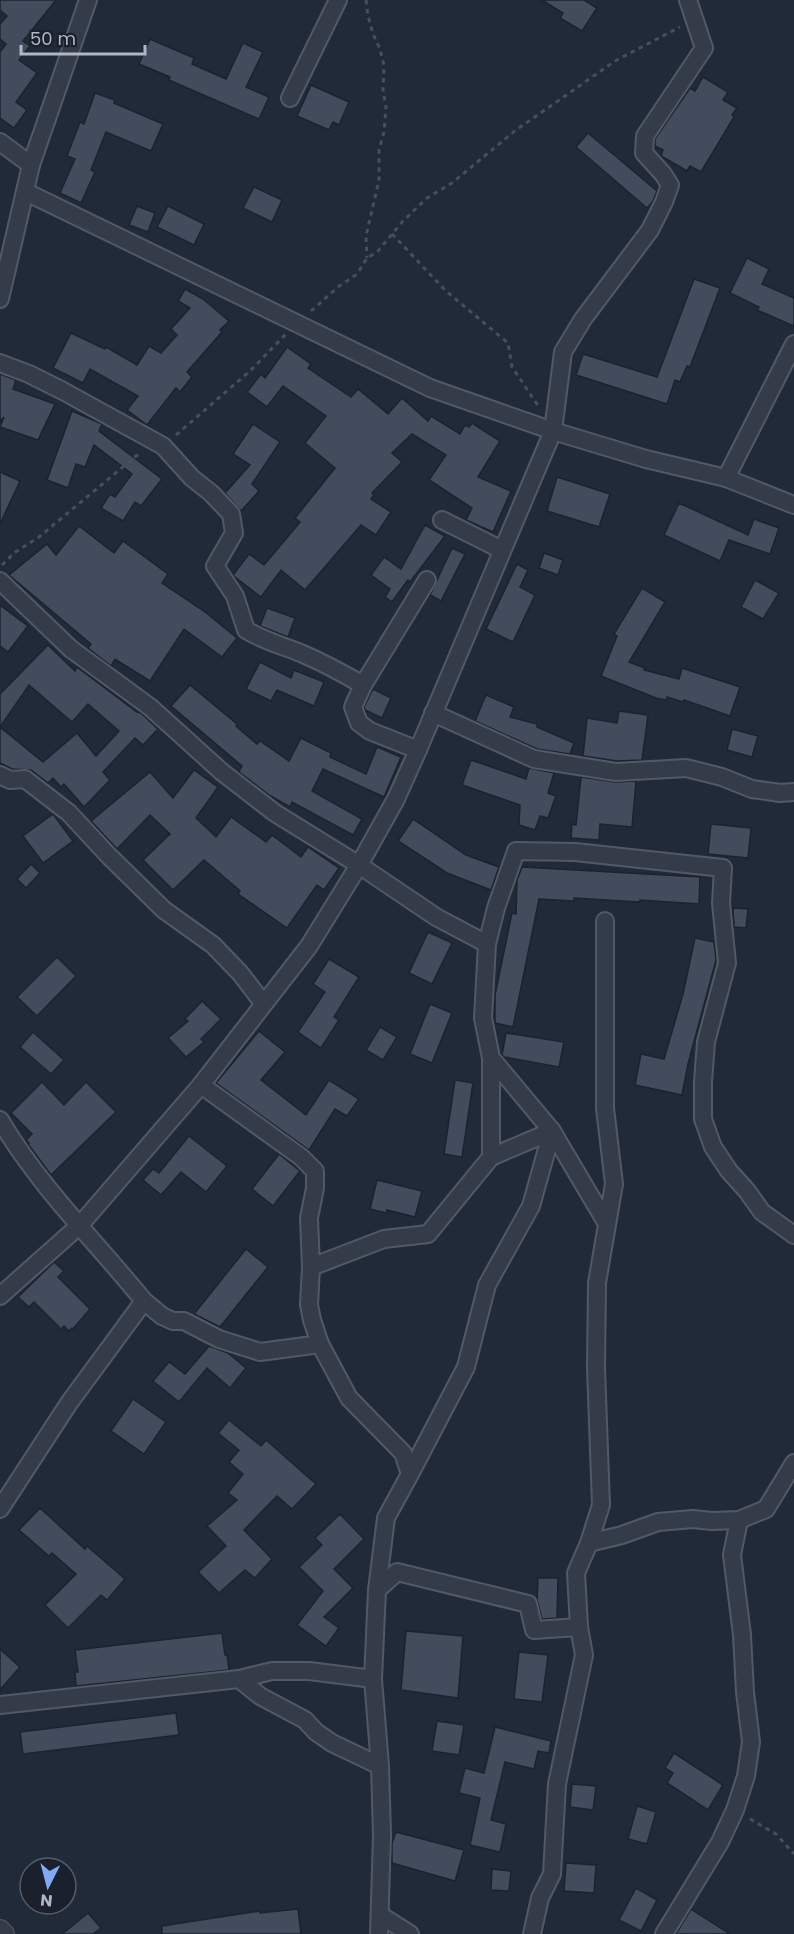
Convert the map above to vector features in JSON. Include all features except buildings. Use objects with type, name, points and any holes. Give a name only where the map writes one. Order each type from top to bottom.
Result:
[{"type":"street","points":[[0,298],[31,165],[88,0]]},
{"type":"street","points":[[290,98],[338,0]]},
{"type":"street","points":[[0,1296],[80,1225],[201,1085],[309,946],[359,866],[396,799],[553,430],[563,352],[583,319],[650,230],[664,202],[670,185],[644,153],[645,136],[704,48],[688,0]]},
{"type":"street","points":[[0,142],[31,165]]},
{"type":"street","points":[[26,192],[430,388],[646,459],[726,478],[794,505]]},
{"type":"street","points":[[726,478],[794,344]]},
{"type":"street","points":[[0,363],[55,387],[163,446],[192,478],[211,493],[231,514],[234,533],[215,566],[235,596],[246,630],[263,640],[301,653],[338,670],[363,685]]},
{"type":"street","points":[[442,520],[502,550]]},
{"type":"street","points":[[418,750],[376,734],[359,723],[352,707],[427,580]]},
{"type":"street","points":[[0,581],[71,649],[150,707],[222,772],[275,813],[436,917],[487,944]]},
{"type":"street","points":[[433,713],[534,759],[616,772],[686,768],[722,777],[752,789],[780,793],[794,792]]},
{"type":"street","points":[[0,775],[10,780],[25,779],[69,813],[164,910],[213,945],[240,973],[263,1003]]},
{"type":"street","points":[[491,1157],[491,1058],[483,1018],[487,944],[496,908],[516,851],[575,852],[723,868],[720,903],[727,963],[706,1042],[702,1082],[703,1119],[713,1148],[729,1171],[762,1212],[794,1235]]},
{"type":"street","points":[[532,1934],[540,1898],[552,1874],[557,1784],[584,1654],[579,1627],[576,1573],[589,1544],[601,1505],[596,1368],[597,1283],[614,1184],[605,1108],[605,921]]},
{"type":"street","points":[[491,1058],[552,1131],[607,1224]]},
{"type":"street","points":[[201,1085],[301,1157],[315,1171],[315,1188],[309,1218],[311,1267],[309,1305],[320,1344],[349,1398],[403,1453],[410,1474]]},
{"type":"street","points":[[0,1120],[12,1140],[80,1225],[144,1301],[162,1316],[173,1321],[184,1321],[219,1339],[260,1352],[320,1344]]},
{"type":"street","points":[[311,1267],[384,1239],[428,1234],[491,1157],[552,1131]]},
{"type":"street","points":[[379,1934],[382,1834],[380,1767],[373,1679],[377,1590],[386,1518],[466,1367],[487,1285],[531,1206],[552,1131]]},
{"type":"street","points":[[0,1509],[69,1402],[144,1301]]},
{"type":"street","points":[[589,1544],[658,1522],[693,1519],[739,1520],[766,1509],[794,1463]]},
{"type":"street","points":[[664,1934],[720,1842],[735,1810],[746,1776],[751,1742],[742,1635],[732,1555],[739,1520]]},
{"type":"street","points":[[377,1590],[397,1572],[528,1604],[534,1629],[579,1627]]},
{"type":"street","points":[[0,1705],[239,1679],[272,1671],[309,1671],[373,1679]]},
{"type":"street","points":[[239,1679],[260,1696],[304,1720],[332,1743],[380,1767]]},
{"type":"street","points":[[380,1915],[410,1934]]},
{"type":"street","points":[[0,1930],[4,1934]]},
{"type":"path","points":[[366,0],[368,16],[384,66],[383,90],[386,107],[384,132],[379,150],[379,180],[366,236],[367,258]]},
{"type":"path","points":[[0,568],[14,553],[39,537],[136,456],[163,446],[250,371],[297,323],[338,287],[357,274],[367,258],[378,251],[427,198],[452,183],[516,130],[615,61],[672,30],[696,20]]},
{"type":"path","points":[[392,234],[446,291],[508,343],[512,367],[553,430]]},
{"type":"path","points":[[735,1810],[776,1834],[794,1854]]}]
